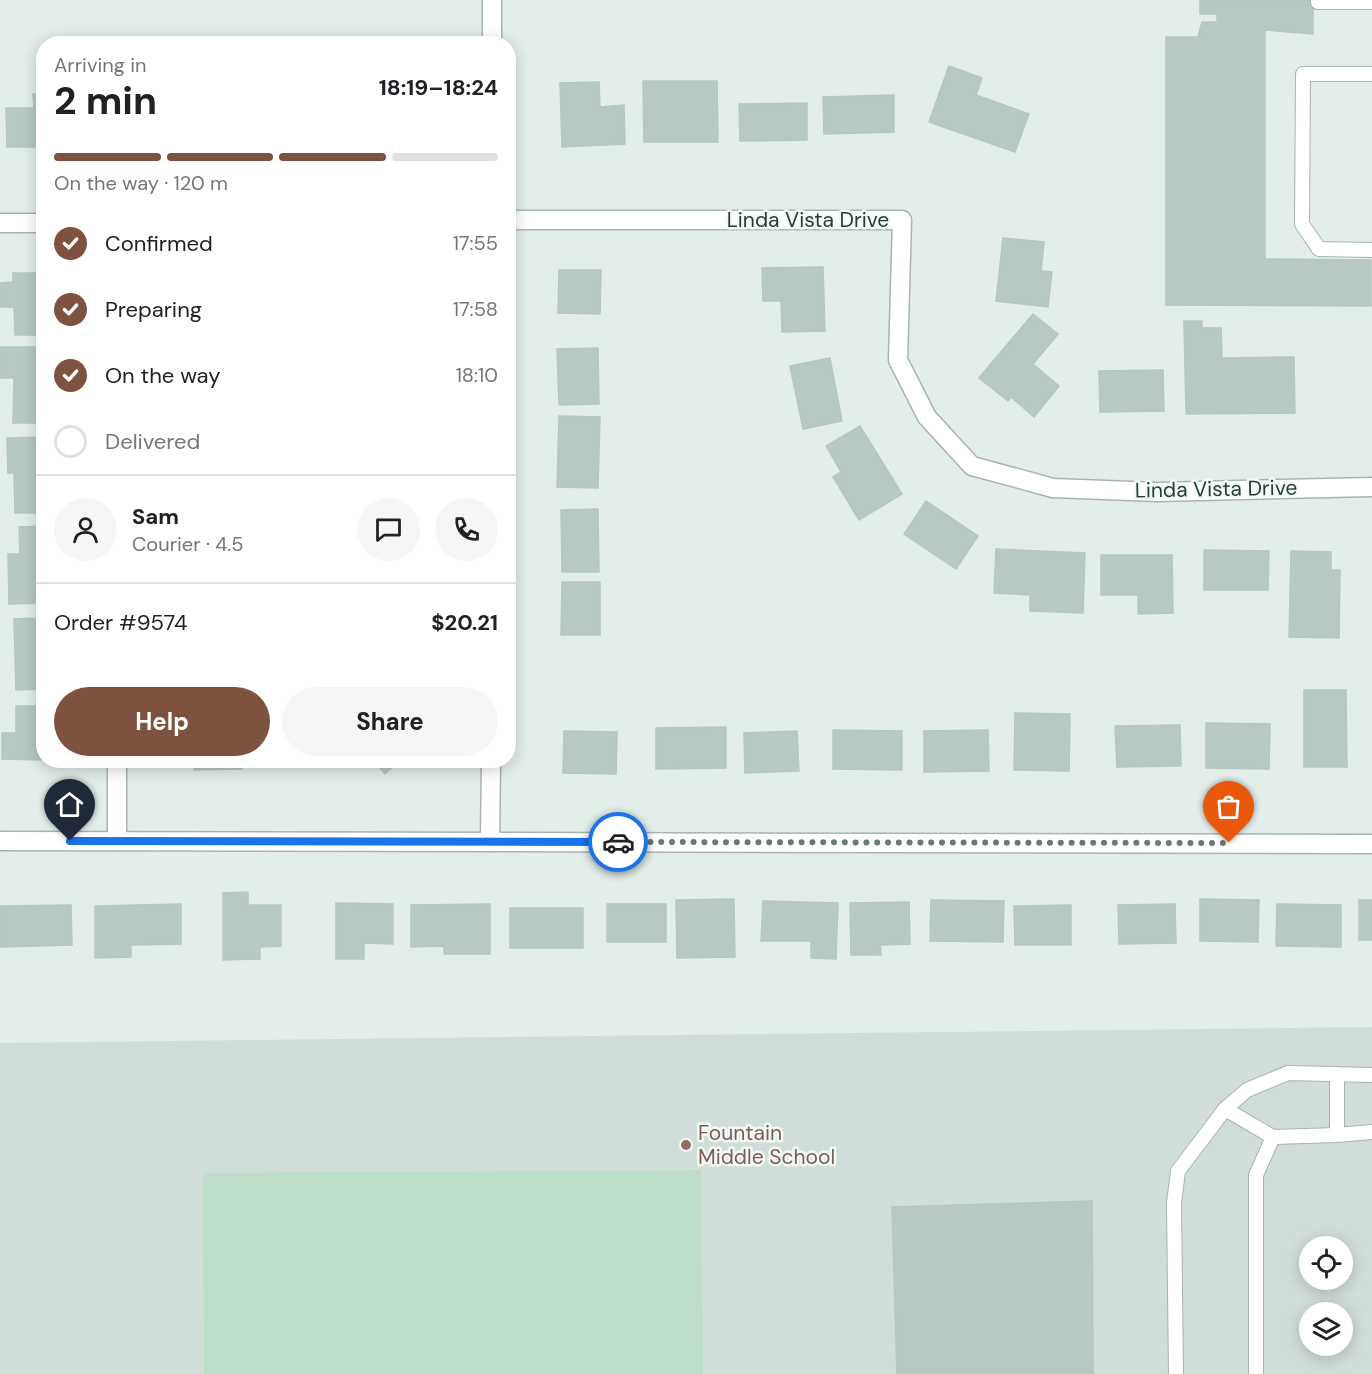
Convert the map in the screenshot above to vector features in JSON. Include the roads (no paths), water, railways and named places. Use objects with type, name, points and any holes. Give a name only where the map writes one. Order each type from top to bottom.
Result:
[{"type":"street","points":[[492,0],[492,36]]},
{"type":"street","name":"Linda Vista Drive","points":[[516,220],[902,220],[898,360],[927,417],[972,466],[1053,488],[1157,492],[1372,487]]},
{"type":"street","points":[[0,223],[36,223]]},
{"type":"street","points":[[117,768],[117,841]]},
{"type":"street","points":[[490,842],[491,768]]},
{"type":"street","points":[[0,841],[1372,843]]},
{"type":"lane","points":[[1318,2],[1372,2]]},
{"type":"lane","points":[[1372,74],[1303,74],[1302,213],[1302,224],[1319,249],[1372,250]]},
{"type":"lane","points":[[1176,1374],[1174,1203],[1178,1171],[1225,1109],[1247,1090],[1288,1073],[1372,1075]]},
{"type":"lane","points":[[1337,1074],[1337,1135]]},
{"type":"lane","points":[[1225,1109],[1272,1137],[1372,1132]]},
{"type":"lane","points":[[1256,1374],[1256,1175],[1272,1137]]},
{"type":"place","name":"Fountain Middle School","points":[[686,1145]]}]
